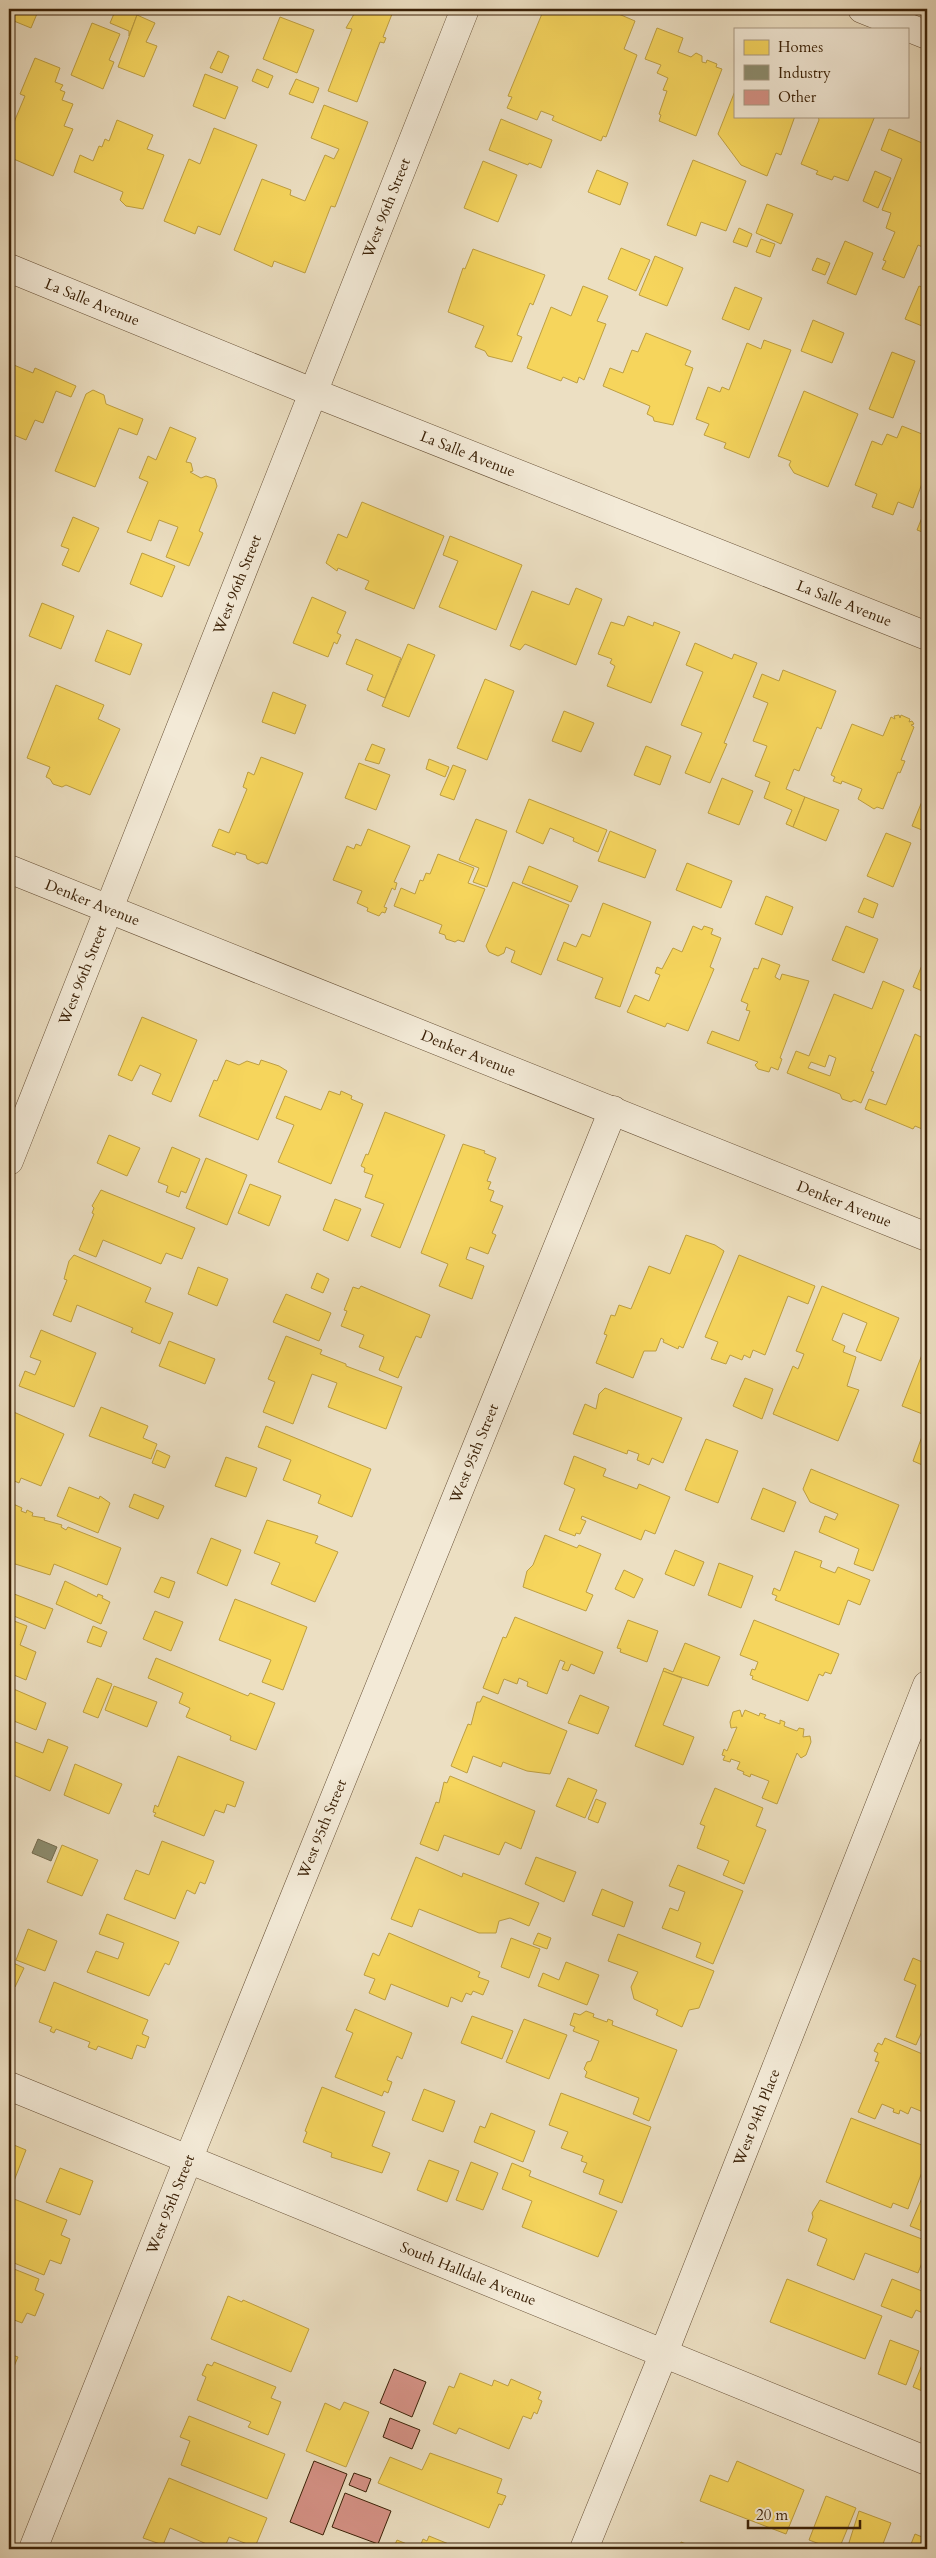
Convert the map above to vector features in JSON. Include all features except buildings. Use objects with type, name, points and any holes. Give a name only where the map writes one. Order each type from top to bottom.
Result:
[{"type":"street","name":"West 96th Street","points":[[9,1161],[465,9]]},
{"type":"street","points":[[862,9],[927,35]]},
{"type":"street","name":"La Salle Avenue","points":[[9,268],[312,392],[927,636]]},
{"type":"street","name":"Denker Avenue","points":[[9,869],[927,1237]]},
{"type":"street","name":"West 95th Street","points":[[33,2549],[188,2160],[613,1110]]},
{"type":"street","name":"West 94th Place","points":[[584,2549],[663,2355],[927,1685]]},
{"type":"street","name":"South Halldale Avenue","points":[[9,2086],[663,2355],[927,2461]]}]
